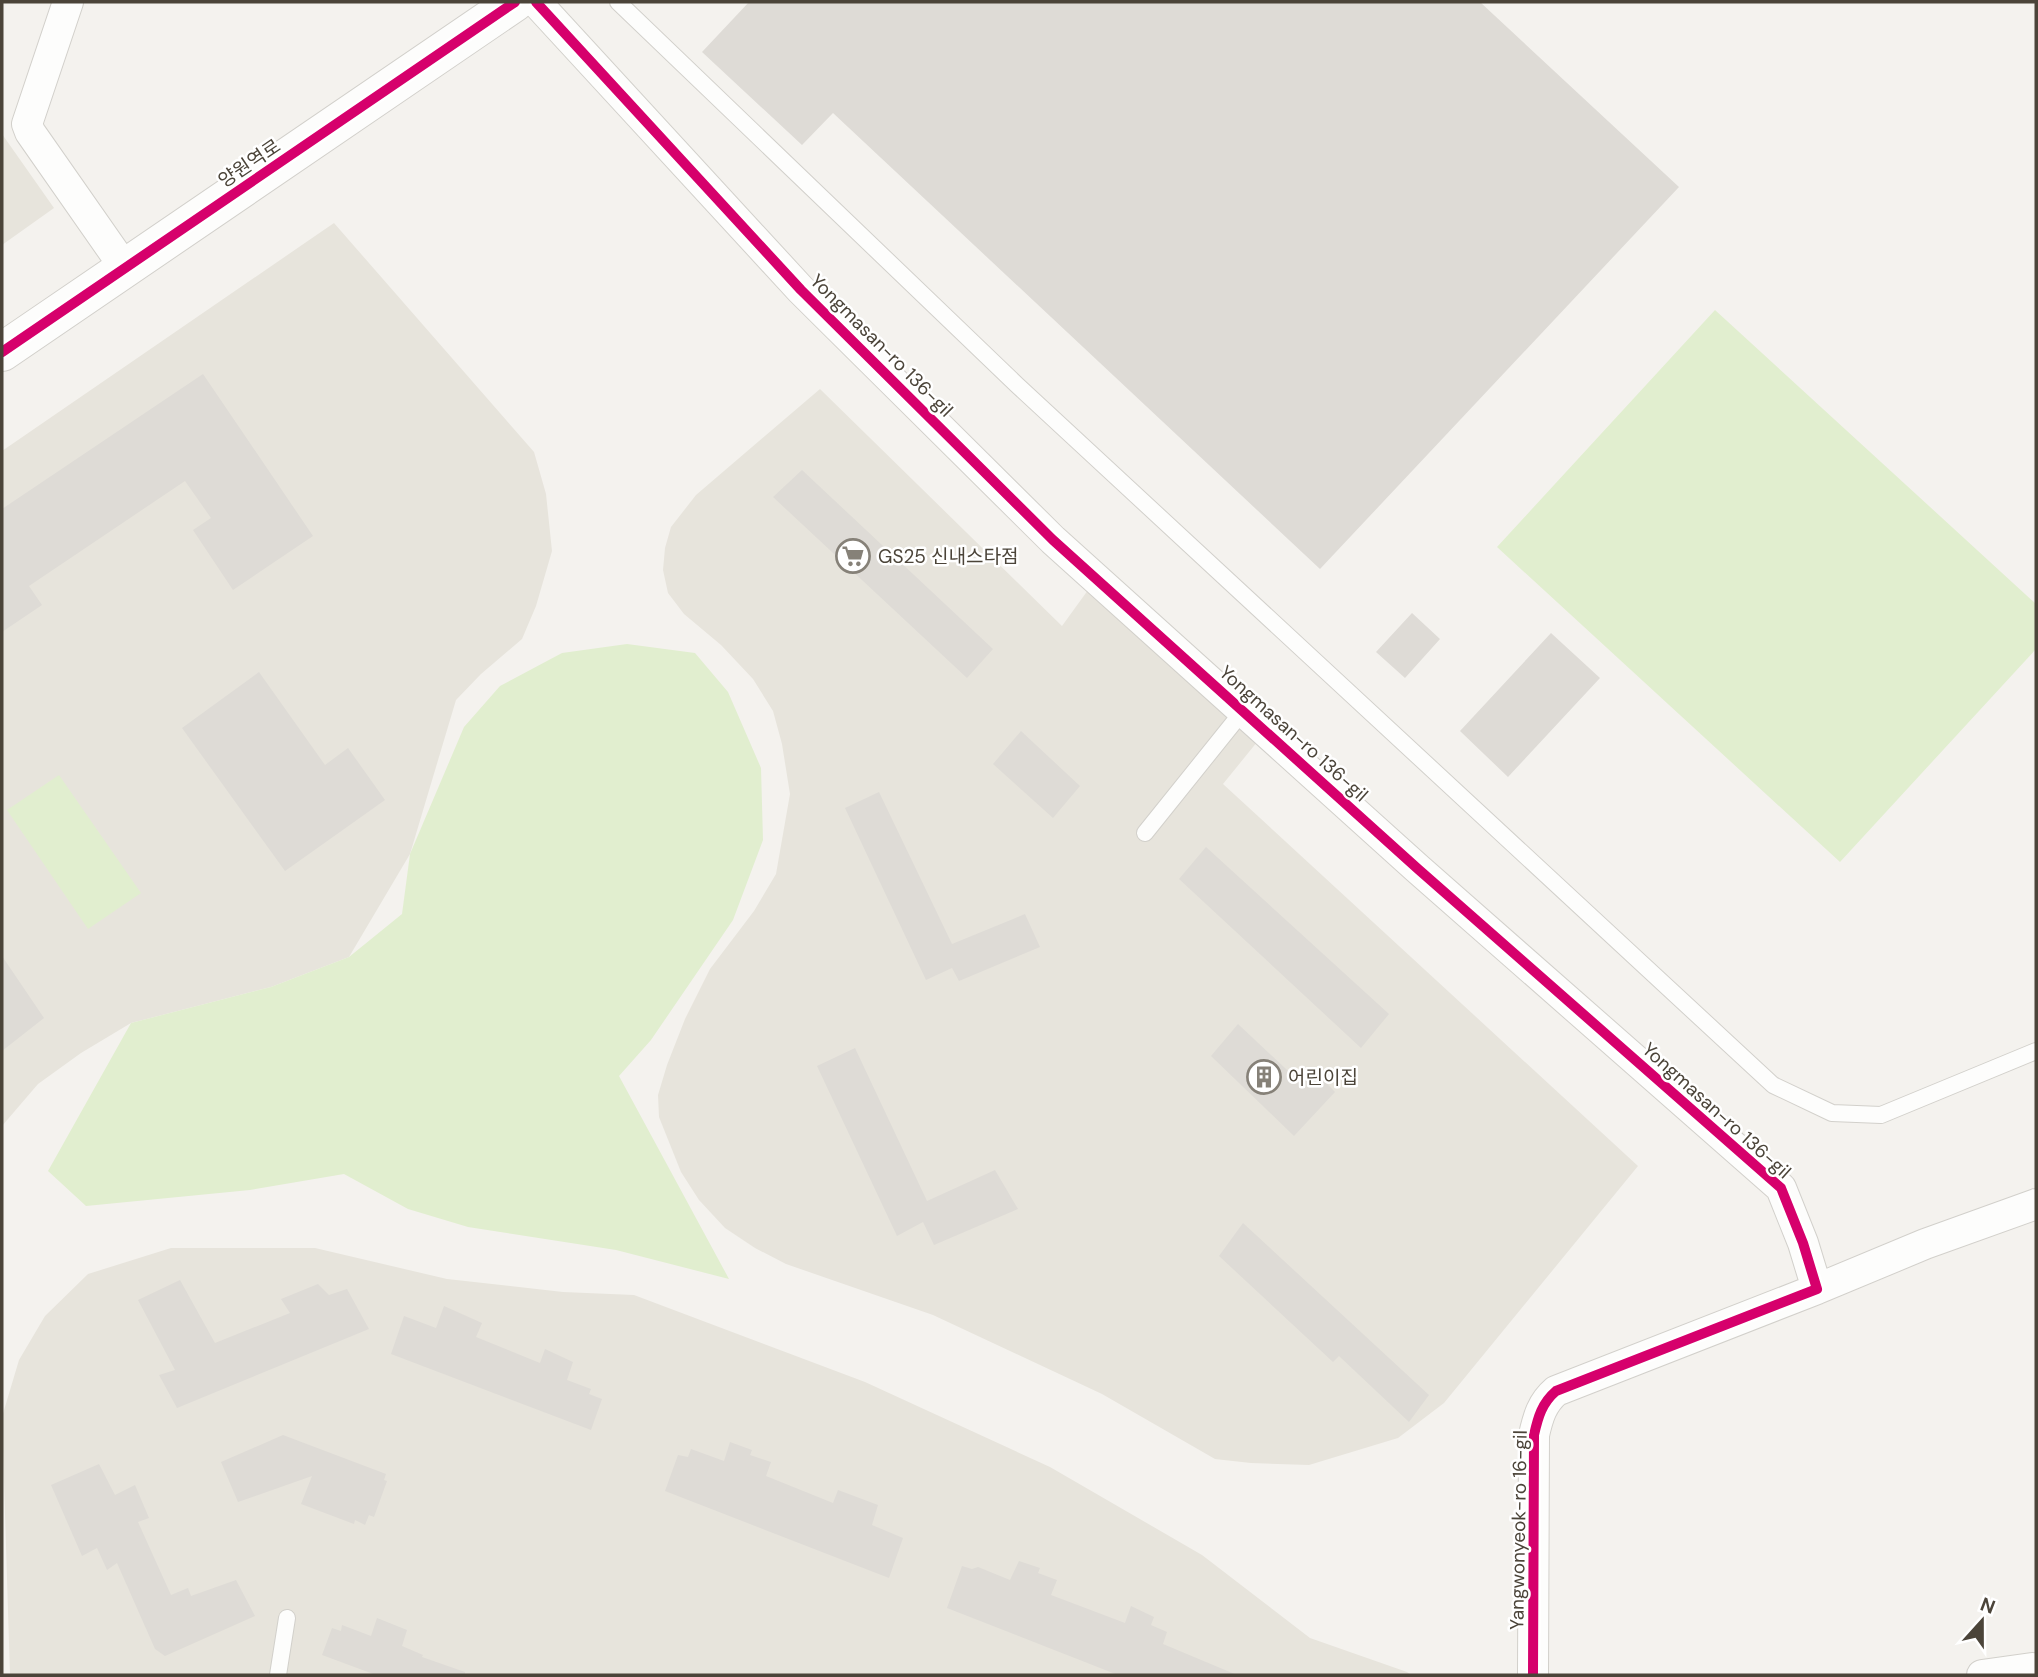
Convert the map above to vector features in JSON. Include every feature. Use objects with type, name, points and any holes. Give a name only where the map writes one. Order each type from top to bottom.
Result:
[{"type":"street","points":[[68,2],[27,124],[74,197],[125,268]]},
{"type":"street","name":"양원역로","points":[[2,352],[515,2]]},
{"type":"street","name":"Yongmasan-ro 136-gil","points":[[536,2],[801,290],[1053,540],[1418,869],[1768,1174],[1781,1188],[1788,1203],[1817,1289]]},
{"type":"street","points":[[1817,1289],[1925,1244],[2036,1205]]},
{"type":"street","name":"Yangwonyeok-ro 16-gil","points":[[1533,1675],[1535,1435],[1541,1409],[1547,1398],[1556,1391],[1817,1289]]},
{"type":"street","points":[[1982,1675],[2035,1669]]},
{"type":"lane","points":[[618,2],[1038,404],[1773,1086],[1832,1113],[1881,1115],[2036,1051]]},
{"type":"lane","points":[[1144,832],[1243,711]]},
{"type":"lane","points":[[278,1675],[287,1618]]},
{"type":"shaded area","points":[[2,134],[54,208],[2,245]]},
{"type":"shaded area","points":[[334,223],[534,452],[546,494],[552,551],[536,606],[522,639],[481,674],[456,700],[410,854],[349,957],[271,987],[131,1023],[81,1053],[38,1084],[2,1126],[2,451]]},
{"type":"shaded area","points":[[820,389],[1062,626],[1096,579],[1266,731],[1223,784],[1638,1166],[1444,1403],[1398,1438],[1309,1465],[1215,1459],[1102,1394],[933,1315],[786,1264],[755,1248],[725,1228],[699,1200],[681,1172],[659,1117],[658,1095],[685,1019],[710,969],[754,911],[776,874],[790,794],[782,744],[773,711],[753,679],[721,645],[684,614],[668,593],[663,570],[665,548],[671,527],[696,495]]},
{"type":"shaded area","points":[[171,1248],[315,1248],[447,1279],[563,1292],[634,1295],[865,1382],[1050,1467],[1202,1555],[1310,1638],[1411,1675],[10,1675],[2,1417],[19,1360],[45,1316],[88,1274]]},
{"type":"green space","points":[[1715,310],[2036,604],[2036,649],[1840,862],[1497,547]]},
{"type":"green space","points":[[627,644],[695,653],[728,692],[761,768],[763,840],[733,920],[651,1040],[619,1076],[729,1279],[616,1250],[468,1227],[408,1209],[344,1174],[250,1190],[86,1206],[48,1171],[131,1023],[271,987],[349,957],[402,914],[410,854],[464,727],[500,686],[562,653]]},
{"type":"green space","points":[[59,775],[141,893],[88,929],[7,810]]},
{"type":"building","points":[[749,2],[1480,2],[1679,187],[1320,569],[833,113],[802,145],[702,52]]},
{"type":"building","points":[[203,374],[313,536],[233,590],[193,530],[211,518],[185,481],[29,586],[42,605],[2,632],[2,509]]},
{"type":"building","points":[[802,470],[993,649],[967,678],[773,497]]},
{"type":"building","points":[[1412,613],[1440,639],[1405,678],[1376,652]]},
{"type":"building","points":[[1551,633],[1600,678],[1508,777],[1460,731]]},
{"type":"building","points":[[259,672],[325,765],[348,748],[385,800],[285,871],[182,728]]},
{"type":"building","points":[[1021,731],[1080,786],[1053,818],[993,764]]},
{"type":"building","points":[[879,792],[952,944],[1025,914],[1040,947],[959,981],[952,968],[926,980],[845,808]]},
{"type":"building","points":[[1206,847],[1389,1014],[1361,1048],[1179,879]]},
{"type":"building","points":[[2,956],[44,1018],[2,1051]]},
{"type":"building","name":"어린이집","points":[[1238,1024],[1302,1084],[1314,1070],[1335,1092],[1294,1136],[1211,1056]]},
{"type":"building","points":[[855,1048],[927,1201],[995,1170],[1018,1209],[934,1245],[923,1222],[897,1236],[817,1066]]},
{"type":"building","points":[[1243,1223],[1429,1395],[1409,1422],[1339,1356],[1333,1362],[1219,1256]]},
{"type":"building","points":[[180,1280],[215,1343],[290,1313],[281,1299],[318,1284],[329,1295],[347,1289],[369,1329],[177,1408],[159,1375],[175,1370],[138,1300]]},
{"type":"building","points":[[444,1306],[482,1323],[476,1337],[540,1363],[545,1349],[573,1362],[567,1380],[591,1389],[589,1394],[602,1399],[591,1430],[391,1354],[404,1316],[436,1328]]},
{"type":"building","points":[[283,1435],[386,1474],[384,1480],[387,1481],[374,1517],[369,1515],[365,1525],[355,1520],[354,1524],[301,1504],[312,1476],[238,1502],[221,1462]]},
{"type":"building","points":[[730,1442],[752,1450],[750,1455],[771,1462],[766,1476],[833,1503],[838,1490],[878,1505],[872,1525],[903,1538],[889,1578],[665,1491],[678,1455],[688,1457],[691,1449],[724,1461]]},
{"type":"building","points":[[99,1464],[115,1495],[135,1485],[149,1518],[138,1522],[171,1595],[188,1588],[191,1596],[236,1580],[255,1616],[165,1656],[155,1649],[117,1563],[107,1570],[97,1548],[82,1556],[51,1485]]},
{"type":"building","points":[[1019,1561],[1040,1568],[1038,1573],[1057,1580],[1051,1595],[1125,1623],[1131,1606],[1154,1617],[1151,1625],[1167,1632],[1163,1644],[1237,1675],[1118,1675],[947,1608],[962,1566],[972,1569],[978,1567],[1010,1580]]},
{"type":"building","points":[[377,1618],[407,1630],[402,1646],[423,1655],[422,1657],[465,1672],[465,1675],[376,1675],[322,1655],[332,1628],[341,1631],[342,1625],[371,1636]]},
{"type":"cycle path","points":[[2,352],[515,2]]},
{"type":"cycle path","points":[[536,2],[801,290],[1053,540],[1418,869],[1781,1188],[1803,1243],[1817,1289],[1556,1391],[1544,1405],[1534,1435],[1533,1675]]},
{"type":"place","name":"GS25 신내스타점","points":[[853,556]]},
{"type":"place","name":"어린이집","points":[[1264,1077]]}]
